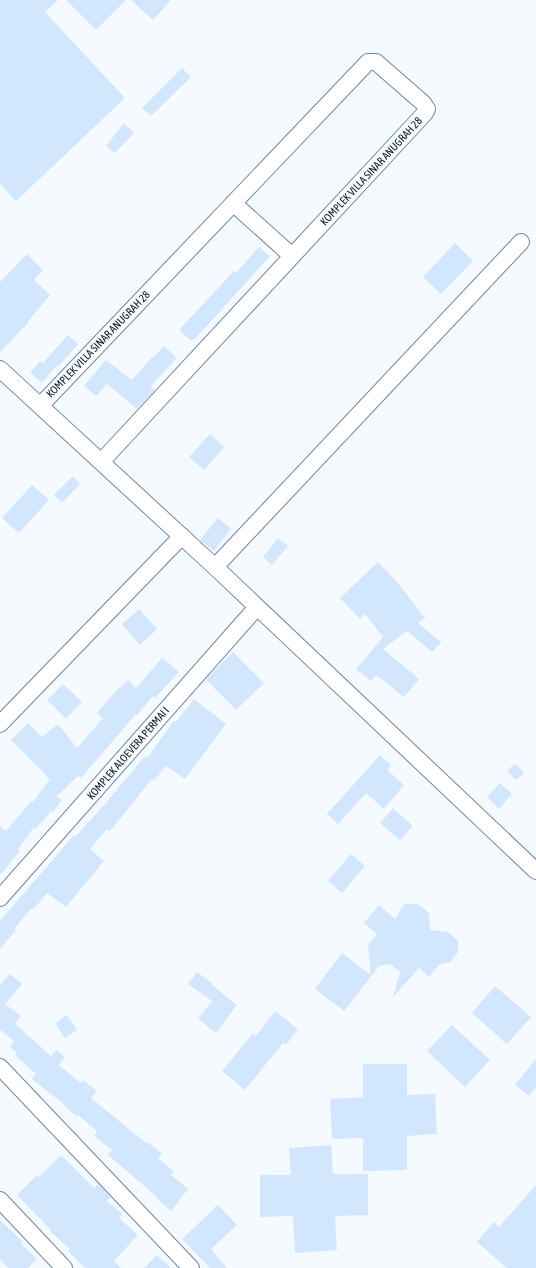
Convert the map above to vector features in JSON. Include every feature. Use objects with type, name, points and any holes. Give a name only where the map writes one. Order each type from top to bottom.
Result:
[{"type":"street","name":"KOMPLEK VILLA SINAR ANUGRAH 28","points":[[40,406],[368,62],[376,62],[417,98],[427,109],[425,113],[101,462]]},
{"type":"street","points":[[233,203],[292,256]]},
{"type":"street","points":[[215,567],[521,242]]},
{"type":"street","points":[[0,369],[182,536],[536,871]]},
{"type":"street","points":[[0,724],[182,536]]},
{"type":"street","name":"KOMPLEK ALOEVERA PERMAI I","points":[[0,898],[257,607]]},
{"type":"street","points":[[0,1067],[191,1268]]},
{"type":"street","points":[[0,1200],[64,1268]]},
{"type":"building","points":[[0,0],[58,0],[45,12],[125,98],[16,201],[0,184]]},
{"type":"building","points":[[66,0],[126,0],[96,30]]},
{"type":"building","points":[[131,0],[171,0],[153,20]]},
{"type":"building","points":[[182,68],[191,77],[151,116],[142,108]]},
{"type":"building","points":[[124,123],[134,133],[115,153],[106,146]]},
{"type":"building","points":[[455,243],[473,261],[441,294],[423,277]]},
{"type":"building","points":[[259,247],[270,256],[194,340],[190,340],[179,330],[234,271],[236,273]]},
{"type":"building","points":[[27,254],[43,270],[34,280],[50,295],[28,321],[29,322],[0,352],[0,282]]},
{"type":"building","points":[[68,335],[78,344],[58,367],[56,366],[42,383],[30,373],[40,361],[43,363]]},
{"type":"building","points":[[164,346],[177,358],[150,387],[155,390],[137,409],[107,384],[96,396],[84,386],[106,360],[132,380]]},
{"type":"building","points":[[210,434],[224,447],[204,470],[189,457]]},
{"type":"building","points":[[73,476],[80,484],[62,503],[54,495]]},
{"type":"building","points":[[32,485],[49,500],[19,533],[2,518]]},
{"type":"building","points":[[218,518],[231,529],[214,551],[200,540]]},
{"type":"building","points":[[278,538],[288,546],[272,565],[263,557]]},
{"type":"building","points":[[378,562],[398,583],[425,618],[418,623],[441,642],[432,652],[407,631],[383,649],[419,679],[404,697],[376,675],[371,681],[356,669],[383,637],[365,614],[360,619],[340,598]]},
{"type":"building","points":[[139,609],[157,629],[140,645],[122,624]]},
{"type":"building","points":[[233,652],[264,683],[236,710],[206,679]]},
{"type":"building","points":[[162,658],[179,672],[155,698],[153,696],[137,715],[136,714],[81,778],[78,776],[57,796],[62,800],[53,812],[51,811],[36,829],[34,827],[18,849],[20,851],[0,875],[0,826],[6,831],[31,801],[33,802],[50,779],[11,740],[28,723],[42,737],[58,724],[77,748],[103,718],[97,713],[114,693],[128,680],[136,688]]},
{"type":"building","points":[[63,684],[82,702],[66,719],[47,700]]},
{"type":"building","points":[[194,699],[226,724],[185,779],[166,766],[154,781],[152,779],[110,831],[107,829],[90,849],[104,861],[66,907],[47,893],[34,909],[32,908],[14,929],[16,930],[0,949],[0,921],[74,835],[76,836],[105,804],[145,756],[147,758],[174,721],[176,722]]},
{"type":"building","points":[[380,755],[391,765],[387,770],[404,785],[384,809],[366,793],[338,824],[327,814]]},
{"type":"building","points":[[515,763],[524,773],[516,780],[507,771]]},
{"type":"building","points":[[500,783],[512,794],[499,809],[487,797]]},
{"type":"building","points":[[393,808],[413,826],[400,840],[380,823]]},
{"type":"building","points":[[351,854],[365,866],[342,893],[328,881]]},
{"type":"building","points":[[404,904],[418,904],[429,913],[430,930],[448,932],[458,941],[458,952],[450,962],[440,964],[429,977],[419,968],[393,997],[400,972],[390,964],[379,966],[344,1011],[315,989],[342,953],[371,975],[368,944],[377,934],[364,923],[379,905],[395,919]]},
{"type":"building","points":[[197,972],[237,1005],[216,1033],[198,1019],[212,1001],[188,984]]},
{"type":"building","points":[[10,974],[22,984],[5,1004],[21,1016],[15,1024],[51,1056],[56,1050],[65,1057],[59,1065],[81,1083],[83,1080],[97,1091],[91,1098],[146,1143],[147,1142],[162,1153],[158,1158],[174,1172],[171,1175],[188,1189],[171,1211],[108,1155],[112,1150],[94,1136],[97,1131],[78,1115],[77,1117],[64,1106],[65,1105],[32,1079],[36,1074],[15,1055],[17,1053],[10,1046],[14,1041],[0,1030],[0,985]]},
{"type":"building","points":[[495,986],[531,1017],[507,1044],[472,1013]]},
{"type":"building","points":[[275,1011],[298,1029],[286,1045],[283,1043],[245,1090],[222,1071],[253,1033],[256,1036]]},
{"type":"building","points":[[67,1015],[77,1030],[65,1038],[55,1023]]},
{"type":"building","points":[[452,1025],[490,1060],[465,1087],[427,1051]]},
{"type":"building","points":[[536,1059],[536,1087],[529,1096],[515,1085]]},
{"type":"building","points":[[363,1064],[407,1064],[407,1095],[435,1094],[437,1134],[407,1136],[407,1170],[363,1171],[363,1138],[332,1139],[330,1099],[363,1097]]},
{"type":"building","points":[[331,1145],[333,1174],[368,1174],[368,1215],[335,1216],[337,1250],[295,1253],[293,1216],[260,1217],[260,1175],[291,1175],[289,1148]]},
{"type":"building","points":[[61,1155],[94,1188],[98,1184],[111,1197],[107,1201],[123,1214],[119,1218],[138,1235],[114,1261],[121,1268],[85,1268],[68,1251],[70,1249],[50,1231],[51,1230],[17,1195],[37,1175],[39,1177]]},
{"type":"building","points":[[536,1185],[536,1268],[507,1268],[477,1242],[494,1222],[499,1227]]},
{"type":"building","points":[[218,1205],[237,1225],[211,1249],[227,1268],[210,1268],[182,1239]]},
{"type":"building","points":[[0,1220],[23,1242],[21,1244],[37,1259],[28,1268],[8,1268],[0,1259]]},
{"type":"building","points":[[157,1255],[171,1268],[144,1268]]}]
